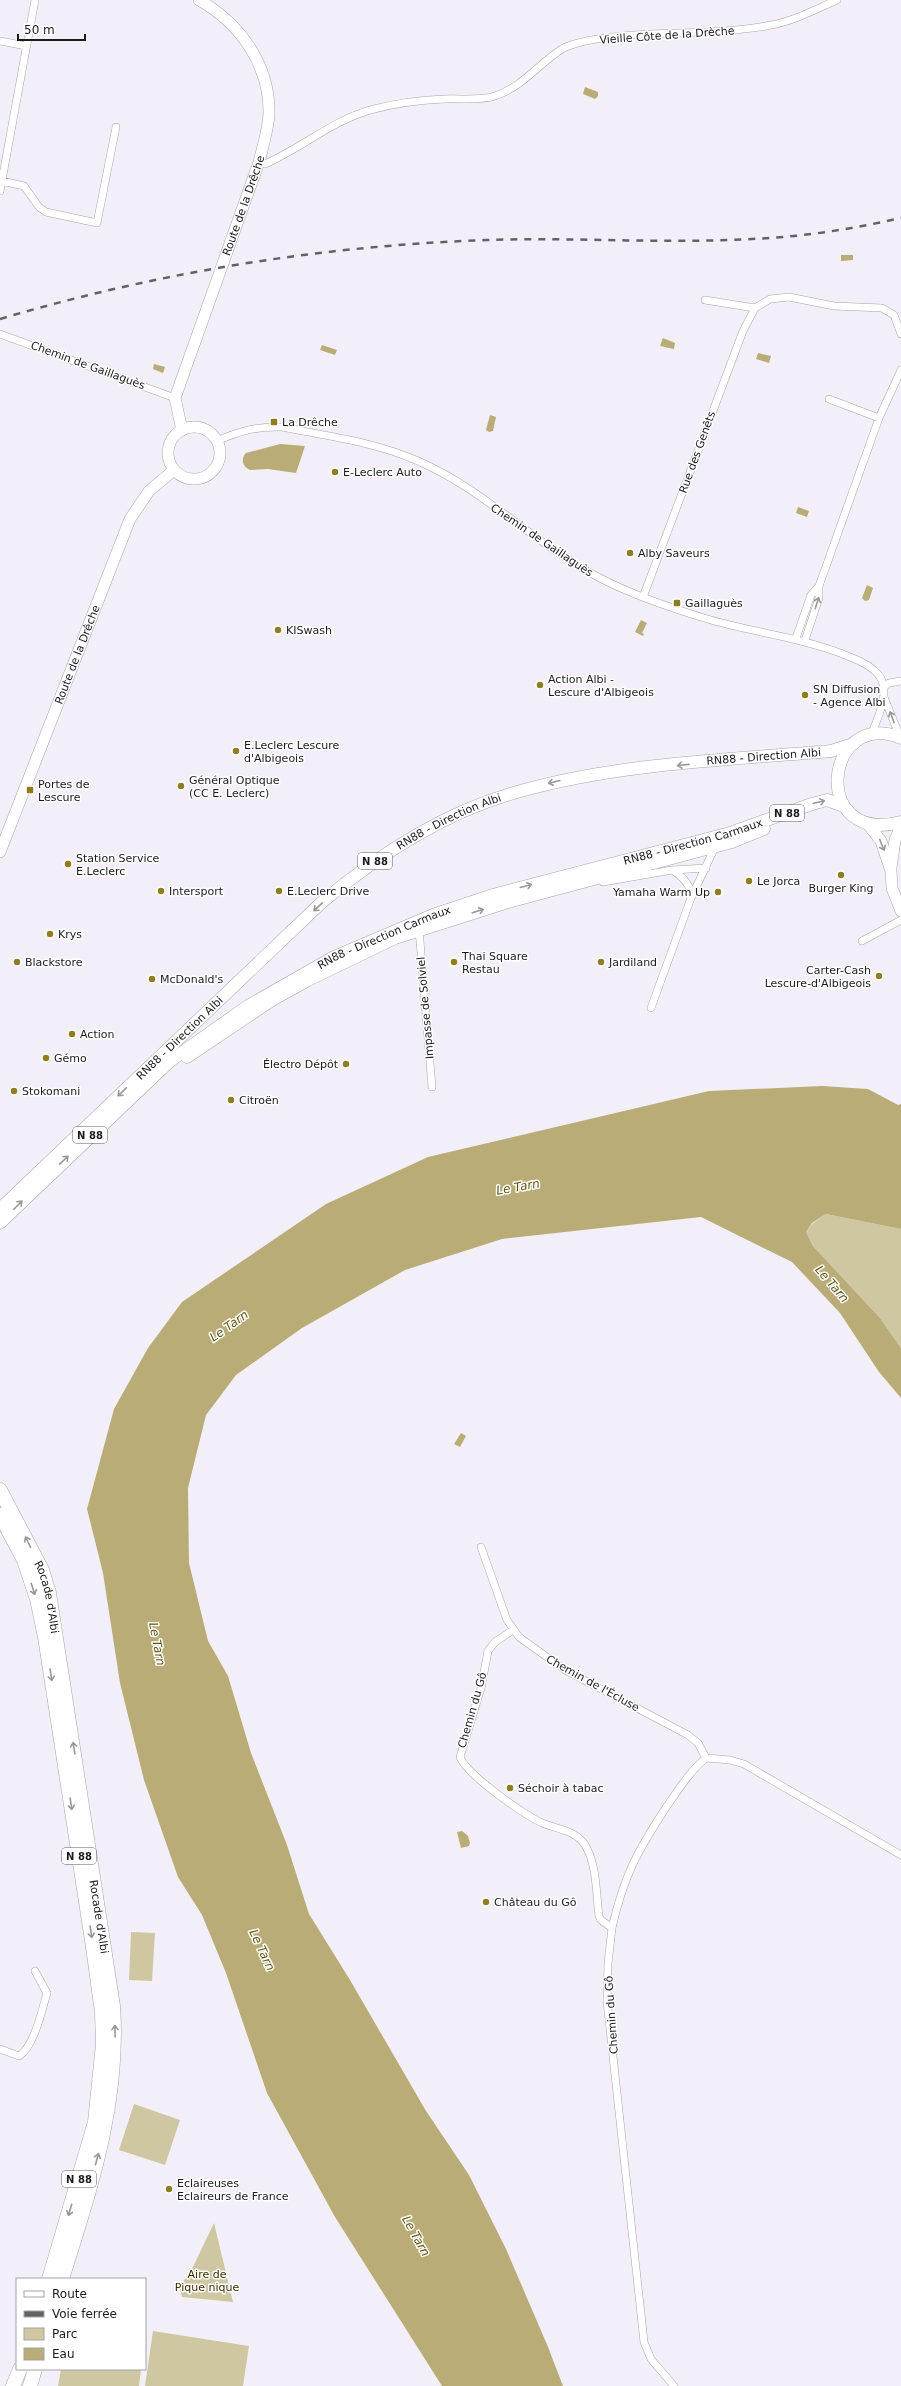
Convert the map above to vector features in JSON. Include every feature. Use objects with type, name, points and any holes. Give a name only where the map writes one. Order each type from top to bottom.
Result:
[{"type":"highway","name":"Rocade d'Albi","points":[[0,1490],[42,1570],[49,1593],[113,2006],[114,2062],[106,2124],[63,2276]]},
{"type":"highway","name":"Rocade d'Albi","points":[[0,1515],[24,1560],[37,1599],[45,1637],[102,2012],[101,2077],[95,2122],[48,2278]]},
{"type":"highway","points":[[13,2386],[21,2370]]},
{"type":"highway","points":[[18,2386],[21,2370]]},
{"type":"highway","points":[[30,2386],[35,2370]]},
{"type":"highway","points":[[37,2386],[41,2370]]},
{"type":"main road","points":[[871,735],[886,734],[900,738]]},
{"type":"main road","name":"RN88 - Direction Albi","points":[[0,1209],[26,1182],[338,889],[371,863],[449,819],[516,792],[563,780],[612,772],[831,751],[853,744],[871,735]]},
{"type":"main road","points":[[853,744],[842,757],[837,773],[837,790],[844,806],[854,816],[867,823],[885,826],[901,822]]},
{"type":"main road","name":"RN88 - Direction Carmaux","points":[[0,1223],[145,1083],[170,1061],[248,1006],[327,960],[383,934],[493,895],[730,833],[827,800],[844,806]]},
{"type":"main road","points":[[145,1083],[203,1047],[272,1000],[308,980],[395,938],[540,893],[732,842],[765,828],[802,808]]},
{"type":"street","points":[[0,191],[35,0]]},
{"type":"street","name":"Route de la Drêche","points":[[175,398],[259,162],[267,132],[269,114],[266,85],[262,71],[251,48],[234,26],[211,7],[199,0]]},
{"type":"street","name":"Vieille Côte de la Drèche","points":[[259,162],[265,164],[276,159],[334,126],[373,109],[402,103],[493,97],[509,91],[524,81],[563,48],[586,41],[656,34],[731,31],[772,25],[793,20],[837,0]]},
{"type":"street","points":[[0,40],[26,46]]},
{"type":"street","points":[[2,181],[24,186],[39,207],[46,212],[96,223],[116,127]]},
{"type":"street","points":[[704,300],[756,308],[770,299],[789,297],[834,306],[882,308],[894,315],[901,334]]},
{"type":"street","name":"Rue des Genêts","points":[[643,597],[740,338],[756,308]]},
{"type":"street","name":"Chemin de Gaillaguès","points":[[0,334],[175,398]]},
{"type":"street","points":[[805,640],[819,598],[819,586],[879,418],[901,370]]},
{"type":"street","points":[[175,398],[182,430]]},
{"type":"street","points":[[829,399],[879,418]]},
{"type":"street","name":"Chemin de Gaillaguès","points":[[217,441],[244,430],[266,426],[282,427],[383,449],[414,459],[458,482],[572,563],[643,597],[706,618],[805,640],[862,662],[877,672],[884,687]]},
{"type":"street","points":[[192,427],[202,428],[211,433],[217,441],[220,450],[219,460],[215,469],[208,475],[198,479],[187,478],[174,470],[169,461],[168,451],[174,437],[182,430],[192,427]]},
{"type":"street","name":"Route de la Drêche","points":[[0,852],[130,519],[149,491],[174,470]]},
{"type":"street","points":[[796,638],[811,594],[819,586]]},
{"type":"street","points":[[871,735],[884,697],[884,687],[889,683],[901,681]]},
{"type":"street","points":[[884,697],[900,738]]},
{"type":"street","points":[[867,823],[881,841],[890,871],[892,888],[901,912]]},
{"type":"street","points":[[890,871],[895,840],[901,826]]},
{"type":"street","points":[[651,1008],[691,898],[716,846]]},
{"type":"street","points":[[540,893],[672,870],[706,868]]},
{"type":"street","points":[[672,870],[682,876],[691,891],[691,898]]},
{"type":"street","points":[[862,941],[901,920]]},
{"type":"street","name":"Impasse de Solviel","points":[[418,930],[432,1086]]},
{"type":"street","name":"Chemin de l'Écluse","points":[[481,1547],[507,1620],[513,1630],[530,1646],[565,1670],[688,1735],[698,1743],[706,1758]]},
{"type":"street","name":"Chemin du Gô","points":[[513,1630],[495,1642],[488,1651],[480,1688],[460,1756],[466,1769],[506,1800],[542,1822],[570,1832],[581,1840],[588,1852],[593,1867],[599,1916],[601,1920],[612,1928],[608,1963],[607,2001],[644,2342],[651,2359],[674,2386]]},
{"type":"street","points":[[612,1928],[622,1887],[635,1855],[676,1793],[706,1758],[730,1760],[744,1764],[901,1855]]},
{"type":"street","points":[[0,2049],[19,2056],[25,2052],[39,2021],[47,1993],[35,1971]]},
{"type":"green space","points":[[826,1214],[901,1229],[901,1348],[880,1318],[813,1246],[806,1232],[812,1224]]},
{"type":"green space","points":[[131,1932],[155,1933],[152,1981],[129,1980]]},
{"type":"green space","points":[[134,2104],[180,2120],[165,2165],[119,2150]]},
{"type":"green space","name":"Aire de Pique nique","points":[[214,2223],[233,2302],[182,2297],[179,2286],[190,2273]]},
{"type":"green space","points":[[153,2331],[249,2346],[243,2386],[145,2386]]},
{"type":"green space","points":[[61,2370],[141,2370],[139,2386],[58,2386]]},
{"type":"water","points":[[585,87],[598,92],[598,96],[595,99],[583,94]]},
{"type":"water","points":[[841,255],[853,255],[853,260],[841,261]]},
{"type":"water","points":[[663,338],[675,343],[674,349],[660,346]]},
{"type":"water","points":[[322,345],[337,350],[335,355],[320,350]]},
{"type":"water","points":[[758,353],[771,356],[769,363],[756,359]]},
{"type":"water","points":[[154,364],[165,367],[163,373],[153,369]]},
{"type":"water","points":[[490,415],[496,417],[493,431],[489,432],[486,430]]},
{"type":"water","points":[[280,444],[305,446],[296,473],[268,469],[250,470],[244,465],[243,458],[246,453]]},
{"type":"water","points":[[798,507],[809,511],[807,517],[796,513]]},
{"type":"water","points":[[867,585],[873,588],[869,600],[865,601],[862,598]]},
{"type":"water","points":[[641,620],[647,623],[642,633],[644,634],[643,636],[635,632]]},
{"type":"water","name":"Le Tarn","points":[[822,1086],[868,1089],[898,1105],[901,1104],[901,1229],[826,1214],[812,1223],[806,1232],[813,1246],[880,1318],[901,1348],[901,1398],[879,1372],[840,1313],[792,1262],[701,1217],[502,1239],[405,1270],[302,1328],[236,1375],[206,1415],[188,1488],[189,1563],[208,1641],[228,1676],[251,1753],[287,1845],[309,1914],[350,1980],[426,2111],[469,2175],[506,2249],[563,2386],[442,2386],[335,2217],[267,2093],[226,1973],[202,1915],[178,1877],[144,1780],[120,1683],[103,1573],[87,1509],[114,1409],[148,1348],[182,1302],[326,1204],[428,1157],[709,1091]]},
{"type":"water","points":[[461,1433],[466,1436],[460,1447],[454,1444]]},
{"type":"water","points":[[462,1831],[468,1836],[470,1843],[469,1846],[461,1848],[457,1832]]},
{"type":"railway","points":[[0,319],[60,302],[180,275],[241,264],[363,248],[424,243],[519,239],[685,241],[771,238],[827,232],[901,218]]},
{"type":"place","name":"La Drêche","points":[[274,422]]},
{"type":"place","name":"E-Leclerc Auto","points":[[335,472]]},
{"type":"place","name":"Alby Saveurs","points":[[630,553]]},
{"type":"place","name":"Gaillaguès","points":[[677,603]]},
{"type":"place","name":"KISwash","points":[[278,630]]},
{"type":"place","name":"Action Albi - Lescure d'Albigeois","points":[[540,685]]},
{"type":"place","name":"SN Diffusion - Agence Albi","points":[[805,695]]},
{"type":"place","name":"E.Leclerc Lescure d'Albigeois","points":[[236,751]]},
{"type":"place","name":"Général Optique (CC E. Leclerc)","points":[[181,786]]},
{"type":"place","name":"Portes de Lescure","points":[[30,790]]},
{"type":"place","name":"Station Service E.Leclerc","points":[[68,864]]},
{"type":"place","name":"Burger King","points":[[841,875]]},
{"type":"place","name":"Le Jorca","points":[[749,881]]},
{"type":"place","name":"Intersport","points":[[161,891]]},
{"type":"place","name":"E.Leclerc Drive","points":[[279,891]]},
{"type":"place","name":"Yamaha Warm Up","points":[[718,892]]},
{"type":"place","name":"Krys","points":[[50,934]]},
{"type":"place","name":"Blackstore","points":[[17,962]]},
{"type":"place","name":"Thai Square Restau","points":[[454,962]]},
{"type":"place","name":"Jardiland","points":[[601,962]]},
{"type":"place","name":"Carter-Cash Lescure-d'Albigeois","points":[[879,976]]},
{"type":"place","name":"McDonald's","points":[[152,979]]},
{"type":"place","name":"Action","points":[[72,1034]]},
{"type":"place","name":"Gémo","points":[[46,1058]]},
{"type":"place","name":"Électro Dépôt","points":[[346,1064]]},
{"type":"place","name":"Stokomani","points":[[14,1091]]},
{"type":"place","name":"Citroën","points":[[231,1100]]},
{"type":"place","name":"Séchoir à tabac","points":[[510,1788]]},
{"type":"place","name":"Château du Gô","points":[[486,1902]]},
{"type":"place","name":"Eclaireuses Eclaireurs de France","points":[[169,2189]]}]
